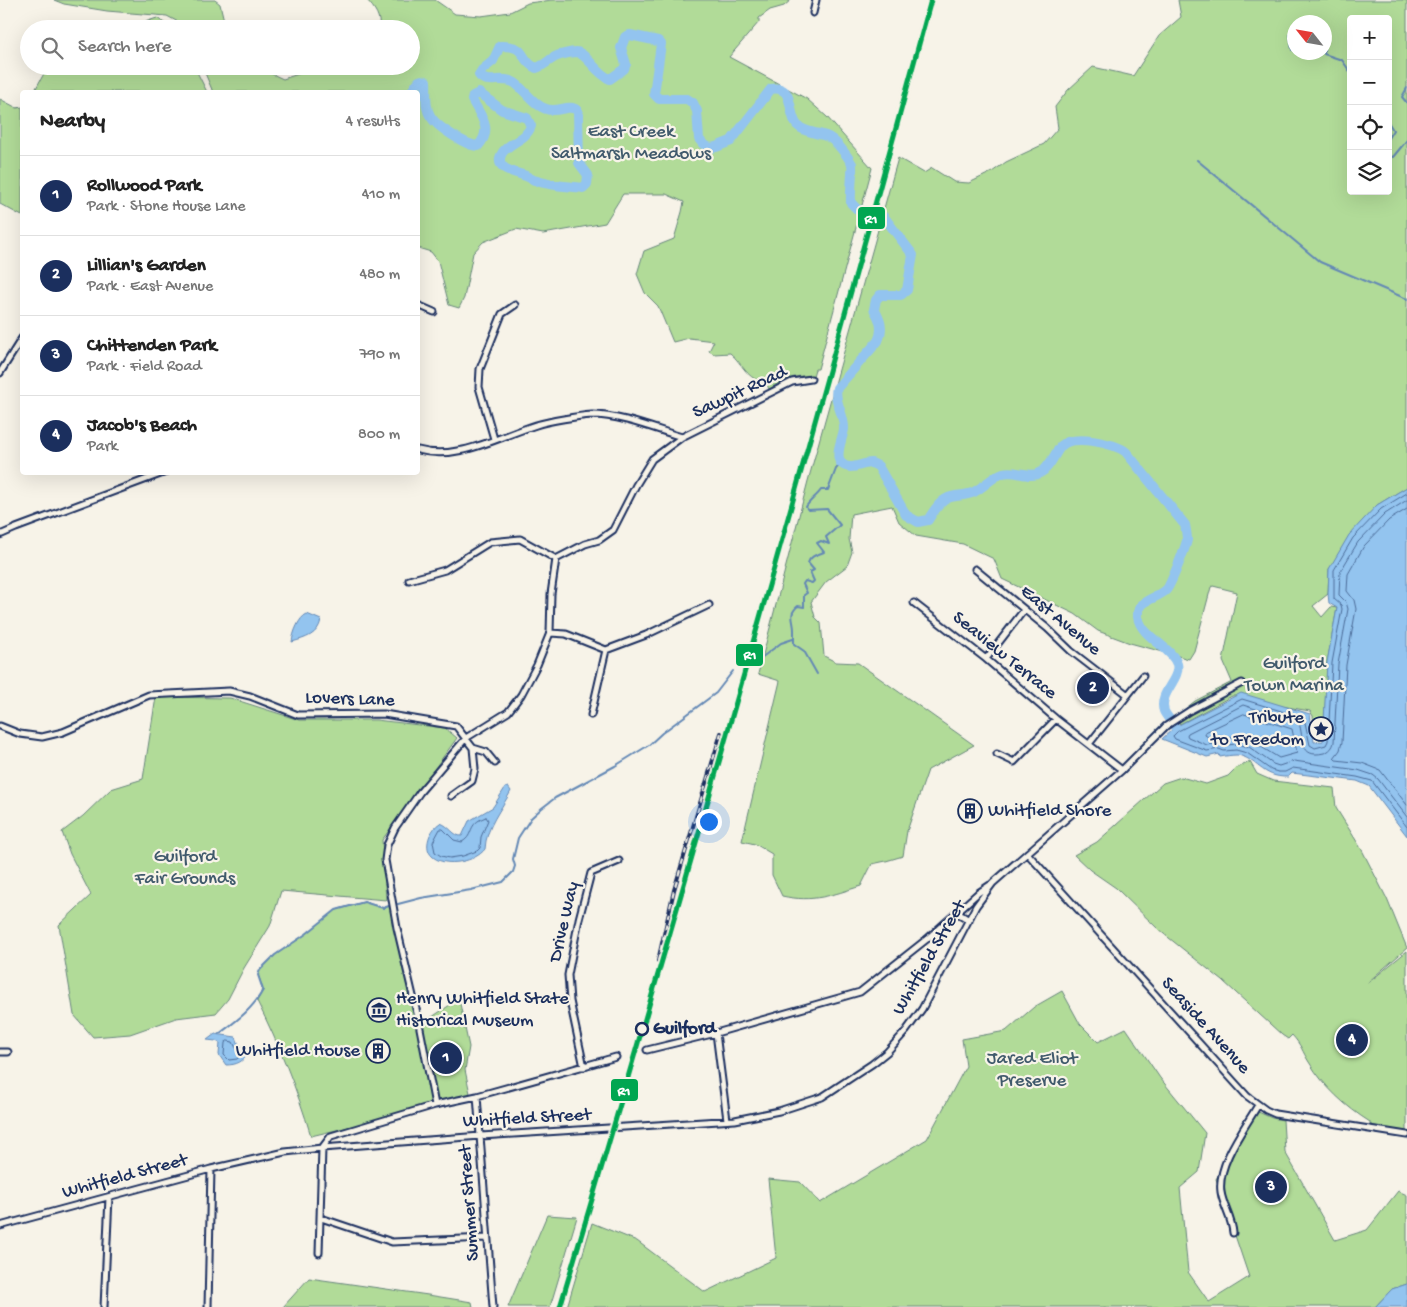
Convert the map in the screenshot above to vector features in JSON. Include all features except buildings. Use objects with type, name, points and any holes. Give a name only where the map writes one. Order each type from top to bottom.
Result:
[{"type":"street","points":[[813,13],[816,0]]},
{"type":"street","points":[[494,440],[478,387],[480,369],[502,314],[514,305]]},
{"type":"street","points":[[420,306],[434,312]]},
{"type":"street","points":[[0,373],[20,341]]},
{"type":"street","name":"Sawpit Road","points":[[556,560],[584,544],[600,540],[614,530],[636,485],[652,460],[682,437],[792,382],[811,379]]},
{"type":"street","points":[[420,451],[431,454],[458,452],[536,425],[593,415],[617,419],[682,437]]},
{"type":"street","points":[[0,535],[158,475]]},
{"type":"street","points":[[409,580],[445,570],[490,542],[520,539],[556,560],[551,594],[550,633],[525,688],[508,712],[466,738],[420,792],[394,828],[386,845],[385,860],[397,928],[418,1012],[435,1105]]},
{"type":"street","name":"East Avenue","points":[[975,569],[1047,628],[1071,651],[1128,695]]},
{"type":"street","name":"Seaview Terrace","points":[[914,603],[986,659],[1056,719],[1122,770]]},
{"type":"street","points":[[550,633],[566,634],[606,650],[646,635],[709,605]]},
{"type":"street","points":[[986,659],[1024,610]]},
{"type":"street","points":[[591,715],[606,650]]},
{"type":"street","points":[[1088,744],[1143,676]]},
{"type":"street","name":"Whitfield Street","points":[[0,1226],[211,1169],[285,1152],[481,1136],[601,1130],[727,1120],[765,1115],[822,1097],[872,1064],[892,1046],[922,1009],[976,906],[993,883],[1122,770],[1166,726],[1206,701],[1242,683]]},
{"type":"street","name":"Lovers Lane","points":[[0,726],[20,734],[42,737],[63,732],[149,695],[229,691],[250,696],[298,715],[384,714],[456,726],[473,748]]},
{"type":"street","points":[[997,754],[1014,762],[1056,719]]},
{"type":"street","points":[[451,796],[472,781],[475,769],[473,748],[486,752],[495,763]]},
{"type":"street","name":"Seaside Avenue","points":[[1027,853],[1247,1096],[1258,1105],[1275,1114],[1407,1135]]},
{"type":"street","name":"Drive Way","points":[[584,1067],[570,1000],[568,966],[592,873],[619,861]]},
{"type":"street","points":[[648,1050],[716,1033],[860,992],[927,939],[978,893],[993,883]]},
{"type":"street","points":[[956,912],[969,920]]},
{"type":"street","points":[[716,1033],[727,1120]]},
{"type":"street","points":[[0,1052],[8,1052]]},
{"type":"street","points":[[319,1253],[322,1148],[331,1136],[435,1105],[477,1096],[616,1058]]},
{"type":"street","name":"Summer Street","points":[[477,1096],[493,1307]]},
{"type":"street","points":[[1233,1232],[1221,1192],[1220,1178],[1227,1159],[1258,1105]]},
{"type":"street","points":[[208,1307],[211,1169]]},
{"type":"street","points":[[104,1307],[109,1197]]},
{"type":"street","points":[[321,1218],[392,1242],[487,1238]]},
{"type":"green space","points":[[54,0],[215,0],[220,4],[224,20],[174,20],[167,16],[107,11],[64,4]]},
{"type":"green space","name":"East Creek Saltmarsh Meadows","points":[[367,0],[435,0],[455,14],[481,16],[510,12],[528,3],[552,0],[791,0],[784,6],[770,10],[759,18],[759,22],[729,57],[807,99],[827,117],[872,168],[818,369],[815,369],[813,376],[790,378],[769,389],[766,383],[750,375],[730,353],[714,354],[709,351],[714,341],[689,338],[673,342],[658,306],[645,293],[637,274],[644,251],[674,239],[684,202],[666,194],[623,194],[605,223],[543,234],[516,229],[483,242],[473,253],[464,298],[459,308],[449,305],[438,261],[431,252],[420,249],[420,90],[212,90],[206,75],[274,75],[283,79],[295,75],[420,75],[420,20],[379,20],[373,7]]},
{"type":"green space","name":"Guilford Town Marina","points":[[1178,0],[1407,0],[1407,487],[1377,505],[1329,569],[1328,594],[1313,606],[1322,617],[1331,607],[1337,608],[1327,663],[1324,734],[1320,740],[1315,736],[1313,716],[1310,711],[1252,701],[1238,696],[1232,696],[1180,724],[1175,717],[1195,701],[1232,682],[1223,661],[1237,592],[1211,587],[1194,651],[1189,659],[1130,643],[1098,631],[1075,614],[1002,579],[994,559],[963,544],[916,536],[899,522],[892,506],[851,514],[849,539],[852,552],[847,566],[826,582],[811,602],[815,617],[821,623],[824,656],[836,662],[858,663],[974,745],[928,770],[907,831],[903,856],[872,864],[861,886],[822,897],[803,899],[782,896],[772,875],[772,854],[755,844],[742,841],[780,681],[758,674],[808,481],[898,158],[924,173],[932,168],[954,182],[969,183],[992,172],[1006,162],[1044,144],[1058,128],[1055,107],[1068,90],[1093,67],[1133,76],[1159,36],[1181,17]]},
{"type":"green space","points":[[43,75],[198,75],[206,90],[35,90]]},
{"type":"green space","points":[[0,99],[17,108],[20,107],[20,215],[0,204]]},
{"type":"green space","points":[[1094,672],[1109,684],[1091,706],[1077,692]]},
{"type":"green space","name":"Guilford Fair Grounds","points":[[156,697],[230,698],[299,720],[376,720],[445,728],[457,738],[382,840],[386,900],[281,891],[270,926],[244,968],[228,999],[216,1013],[176,1018],[130,1034],[93,1037],[74,1015],[59,925],[91,895],[70,854],[62,832],[83,816],[111,789],[143,779]]},
{"type":"green space","points":[[1250,762],[1257,774],[1273,781],[1334,788],[1336,808],[1362,850],[1387,899],[1407,948],[1367,983],[1407,951],[1407,1132],[1370,1125],[1370,1122],[1352,1110],[1329,1088],[1315,1071],[1292,1035],[1288,1039],[1282,1035],[1223,981],[1159,930],[1116,888],[1090,870],[1074,855],[1097,842],[1163,783],[1181,777],[1206,784],[1228,776],[1236,768]]},
{"type":"green space","points":[[364,902],[383,908],[393,905],[420,1025],[459,999],[469,1047],[465,1070],[471,1098],[311,1136],[287,1067],[257,1001],[262,988],[258,975],[260,970],[275,955],[306,934],[336,910]]},
{"type":"green space","name":"Jared Eliot Preserve","points":[[1062,991],[1080,1024],[1098,1042],[1126,1028],[1160,1078],[1205,1133],[1199,1172],[1180,1188],[1188,1272],[1209,1302],[1249,1277],[1216,1179],[1256,1111],[1272,1118],[1283,1120],[1285,1152],[1335,1240],[1367,1230],[1398,1191],[1407,1195],[1407,1284],[1392,1289],[1375,1307],[567,1307],[592,1223],[637,1241],[705,1292],[776,1258],[768,1179],[800,1182],[820,1203],[927,1139],[966,1066],[962,1039],[1006,1031],[1034,1007]]},
{"type":"green space","points":[[547,1215],[577,1217],[550,1307],[508,1307]]},
{"type":"green space","points":[[309,1278],[472,1302],[473,1307],[283,1307]]},
{"type":"water","points":[[1407,487],[1407,836],[1369,786],[1357,781],[1292,773],[1288,777],[1279,776],[1265,771],[1244,757],[1237,755],[1220,757],[1219,754],[1207,757],[1162,739],[1175,727],[1241,693],[1310,714],[1314,742],[1323,741],[1327,662],[1337,608],[1329,603],[1329,569],[1349,535],[1377,505]]},
{"type":"water","points":[[307,614],[321,620],[317,629],[311,635],[292,642],[301,618]]},
{"type":"water","points":[[508,787],[511,791],[491,826],[485,849],[469,860],[458,862],[438,860],[431,855],[428,846],[430,835],[437,825],[443,824],[456,835],[462,836],[469,821],[493,807],[505,788]]},
{"type":"water","points":[[215,1034],[236,1037],[239,1045],[248,1052],[242,1061],[226,1065],[219,1055],[220,1043],[207,1040]]},
{"type":"water","points":[[1407,1284],[1407,1307],[1375,1307],[1392,1289]]},
{"type":"waterway","points":[[412,90],[419,81],[426,81],[427,104],[431,117],[446,131],[473,145],[478,146],[485,134],[484,122],[472,100],[473,96],[479,93],[502,110],[527,118],[531,126],[529,131],[508,147],[501,155],[500,160],[503,167],[542,183],[583,188],[587,184],[588,175],[579,163],[578,111],[572,108],[546,109],[536,103],[515,83],[482,78],[479,75],[493,61],[500,46],[509,46],[519,50],[530,65],[536,68],[557,56],[576,52],[580,53],[600,73],[610,79],[624,69],[626,64],[621,48],[625,37],[630,35],[658,41],[661,44],[654,94],[659,99],[687,99],[693,103],[697,111],[699,139],[710,148],[731,141],[771,89],[784,91],[797,125],[807,131],[833,140],[850,160],[852,164],[851,203],[857,209],[884,217],[913,255],[907,290],[901,295],[880,295],[876,300],[874,309],[881,328],[878,341],[837,388],[836,393],[844,424],[838,456],[839,460],[844,466],[848,467],[867,463],[878,466],[906,515],[918,522],[928,520],[936,508],[945,500],[974,492],[999,474],[1012,472],[1035,475],[1040,473],[1066,442],[1094,441],[1126,452],[1185,525],[1186,544],[1168,587],[1162,593],[1144,603],[1138,611],[1140,624],[1150,636],[1169,652],[1177,664],[1176,675],[1164,698],[1163,704],[1165,713],[1175,727]]},
{"type":"waterway","points":[[1332,57],[1342,60],[1347,67]]},
{"type":"waterway","points":[[1407,88],[1402,97],[1407,103]]},
{"type":"waterway","points":[[1392,157],[1407,140]]},
{"type":"waterway","points":[[1197,160],[1320,262],[1407,299]]},
{"type":"waterway","points":[[817,674],[804,651],[794,644],[792,614],[798,606],[804,607],[804,595],[807,593],[803,584],[805,581],[812,583],[814,581],[810,572],[814,570],[808,563],[809,560],[824,552],[817,543],[821,541],[829,544],[826,537],[840,525],[827,509],[808,510],[806,507],[821,490],[828,490],[836,469],[841,463]]},
{"type":"waterway","points":[[757,661],[781,643],[793,639]]},
{"type":"waterway","points":[[398,904],[503,882],[513,872],[515,866],[513,859],[518,838],[531,818],[555,798],[615,766],[649,745],[662,733],[716,693],[733,671]]},
{"type":"waterway","points":[[219,1034],[244,1014],[259,997],[263,990],[258,975],[260,970],[275,955],[306,934],[336,910],[364,902],[383,908],[389,906]]},
{"type":"railway","points":[[658,961],[674,890],[721,733]]},
{"type":"transit line","name":"R1","points":[[560,1307],[750,655],[931,0]]},
{"type":"place","name":"Lillian's Garden","points":[[1093,688]]},
{"type":"place","name":"Tribute to Freedom","points":[[1321,729]]},
{"type":"place","name":"Whitfield Shore","points":[[970,811]]},
{"type":"place","name":"Henry Whitfield State Historical Museum","points":[[379,1010]]},
{"type":"place","name":"Guilford","points":[[642,1029]]},
{"type":"place","name":"Jacob's Beach","points":[[1352,1040]]},
{"type":"place","name":"Whitfield House","points":[[378,1051]]},
{"type":"place","name":"Rollwood Park","points":[[446,1058]]},
{"type":"place","name":"Chittenden Park","points":[[1271,1187]]}]
